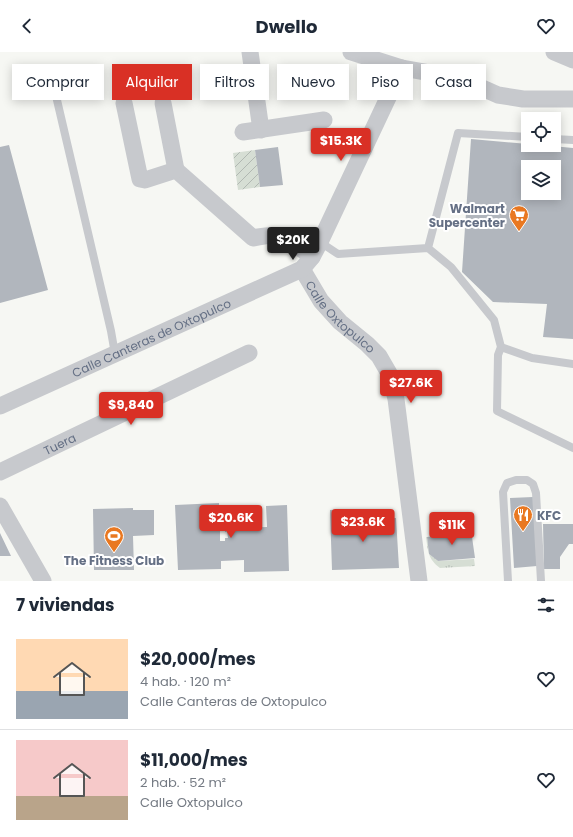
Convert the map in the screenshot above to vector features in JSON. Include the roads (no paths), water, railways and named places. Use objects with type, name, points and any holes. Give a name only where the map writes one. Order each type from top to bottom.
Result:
[{"type":"street","points":[[250,52],[261,130]]},
{"type":"street","points":[[351,52],[389,64]]},
{"type":"street","points":[[554,52],[573,60]]},
{"type":"street","points":[[413,70],[471,83],[498,95],[523,99],[573,99]]},
{"type":"street","points":[[163,103],[176,170],[253,238],[270,235],[276,236],[291,241],[311,256],[387,100]]},
{"type":"street","points":[[124,103],[140,179],[145,180],[176,170]]},
{"type":"street","points":[[243,132],[324,120]]},
{"type":"street","name":"Calle Canteras de Oxtopulco","points":[[0,406],[115,354],[311,256]]},
{"type":"street","name":"Calle Oxtopulco","points":[[311,256],[321,301],[340,322],[379,356],[390,374],[396,399],[419,581]]},
{"type":"street","name":"Tuera","points":[[0,472],[249,353]]},
{"type":"street","points":[[0,506],[44,581]]},
{"type":"lane","points":[[58,100],[115,354]]},
{"type":"lane","points":[[428,248],[458,133],[521,137]]},
{"type":"lane","points":[[561,139],[573,140]]},
{"type":"lane","points":[[311,256],[428,248],[451,267],[494,320],[501,347],[498,355],[497,411],[573,448]]},
{"type":"lane","points":[[501,347],[532,358],[573,364]]},
{"type":"lane","points":[[508,581],[503,492],[508,483],[516,480],[527,480],[533,484],[536,493],[541,581]]},
{"type":"place","name":"Walmart Supercenter","points":[[519,232]]},
{"type":"place","name":"KFC","points":[[523,532]]},
{"type":"place","name":"The Fitness Club","points":[[114,553]]}]
